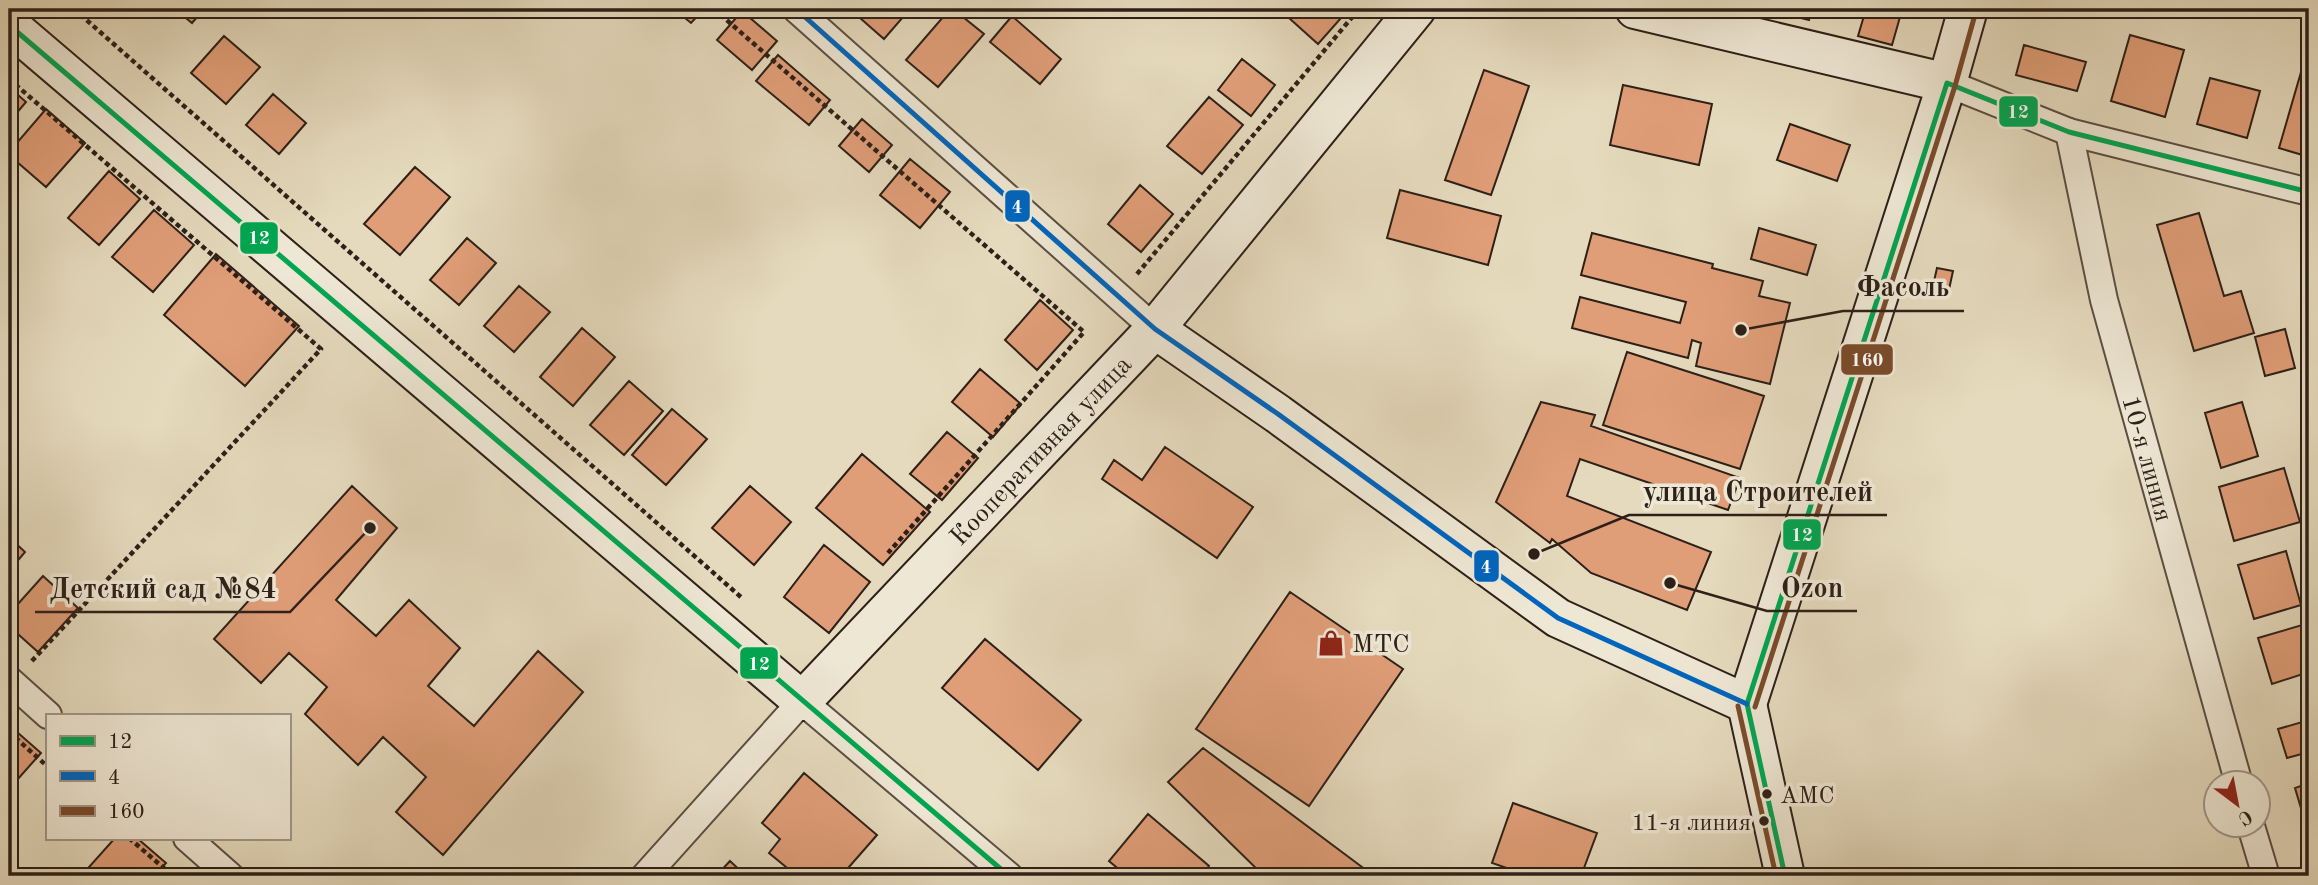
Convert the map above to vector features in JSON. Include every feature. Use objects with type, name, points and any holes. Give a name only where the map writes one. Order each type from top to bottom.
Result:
[{"type":"street","points":[[796,9],[1155,329],[1267,406],[1558,618],[1747,704]]},
{"type":"street","name":"Кооперативная улица","points":[[645,876],[802,701],[1155,329],[1416,9]]},
{"type":"street","points":[[1634,9],[1947,83],[2069,132],[2309,192]]},
{"type":"street","points":[[1785,876],[1747,704],[1947,83],[1968,9]]},
{"type":"street","points":[[9,26],[1009,876]]},
{"type":"street","name":"10-я линия","points":[[2069,132],[2104,300],[2235,770]]},
{"type":"street","points":[[16,675],[47,714]]},
{"type":"street","points":[[189,840],[230,876]]},
{"type":"street","points":[[2255,840],[2266,876]]},
{"type":"path","points":[[74,9],[752,607]]},
{"type":"path","points":[[714,9],[1084,332],[880,562]]},
{"type":"path","points":[[1133,278],[1359,9]]},
{"type":"path","points":[[9,79],[321,349],[16,675]]},
{"type":"path","points":[[9,732],[46,765]]},
{"type":"path","points":[[132,840],[173,876]]},
{"type":"building","points":[[175,9],[204,9],[192,23]]},
{"type":"building","points":[[674,9],[704,9],[691,23]]},
{"type":"building","points":[[910,9],[884,39],[852,11]]},
{"type":"building","points":[[950,9],[984,34],[938,87],[906,60]]},
{"type":"building","points":[[1279,9],[1349,9],[1318,44]]},
{"type":"building","points":[[1811,9],[1809,20],[1773,11]]},
{"type":"building","points":[[1866,9],[1902,10],[1892,45],[1858,36]]},
{"type":"building","points":[[742,11],[777,41],[752,70],[717,40]]},
{"type":"building","points":[[1012,16],[1061,59],[1040,84],[990,42]]},
{"type":"building","points":[[2130,35],[2184,50],[2165,117],[2111,101]]},
{"type":"building","points":[[224,36],[260,67],[226,104],[191,73]]},
{"type":"building","points":[[2024,45],[2086,62],[2077,91],[2016,75]]},
{"type":"building","points":[[2309,48],[2309,157],[2279,148]]},
{"type":"building","points":[[778,55],[830,100],[809,125],[756,81]]},
{"type":"building","points":[[1242,59],[1275,85],[1251,116],[1218,90]]},
{"type":"building","points":[[1484,70],[1529,86],[1491,195],[1445,180]]},
{"type":"building","points":[[2210,78],[2260,91],[2247,138],[2197,124]]},
{"type":"building","points":[[1623,85],[1712,104],[1699,165],[1610,145]]},
{"type":"building","points":[[9,87],[26,102],[9,122]]},
{"type":"building","points":[[273,94],[306,123],[279,154],[246,125]]},
{"type":"building","points":[[1209,97],[1243,125],[1202,174],[1167,146]]},
{"type":"building","points":[[46,109],[85,143],[46,187],[9,155],[9,152]]},
{"type":"building","points":[[862,119],[892,145],[869,172],[839,146]]},
{"type":"building","points":[[1790,124],[1850,145],[1837,181],[1777,160]]},
{"type":"building","points":[[910,159],[950,192],[920,228],[880,195]]},
{"type":"building","points":[[415,167],[450,197],[400,255],[364,224]]},
{"type":"building","points":[[109,171],[140,199],[99,245],[68,218]]},
{"type":"building","points":[[1140,185],[1173,214],[1141,252],[1108,224]]},
{"type":"building","points":[[1400,190],[1501,216],[1488,265],[1387,238]]},
{"type":"building","points":[[154,210],[194,245],[153,292],[112,257]]},
{"type":"building","points":[[2199,213],[2224,296],[2241,291],[2254,333],[2194,351],[2157,225]]},
{"type":"building","points":[[1759,228],[1816,245],[1807,275],[1751,259]]},
{"type":"building","points":[[1592,233],[1713,264],[1712,268],[1763,281],[1759,296],[1790,303],[1770,384],[1696,366],[1701,343],[1692,340],[1688,358],[1572,328],[1580,297],[1680,323],[1686,302],[1581,275]]},
{"type":"building","points":[[467,238],[496,263],[459,305],[430,280]]},
{"type":"building","points":[[216,254],[299,326],[245,386],[164,315]]},
{"type":"building","points":[[1937,268],[1953,271],[1948,294],[1932,290]]},
{"type":"building","points":[[519,286],[550,312],[514,352],[484,326]]},
{"type":"building","points":[[1040,300],[1073,330],[1037,370],[1005,340]]},
{"type":"building","points":[[582,328],[615,357],[573,406],[540,377]]},
{"type":"building","points":[[2285,329],[2295,368],[2265,376],[2255,337]]},
{"type":"building","points":[[1627,352],[1764,396],[1740,469],[1603,425]]},
{"type":"building","points":[[980,369],[1021,404],[993,437],[952,402]]},
{"type":"building","points":[[629,381],[663,411],[624,455],[590,425]]},
{"type":"building","points":[[1541,402],[1595,415],[1591,426],[1740,478],[1728,510],[1580,459],[1567,496],[1711,552],[1687,610],[1591,573],[1552,539],[1550,543],[1496,502]]},
{"type":"building","points":[[2242,402],[2258,456],[2221,468],[2205,413]]},
{"type":"building","points":[[672,409],[707,439],[666,485],[632,455]]},
{"type":"building","points":[[947,432],[978,458],[942,500],[910,474]]},
{"type":"building","points":[[1165,447],[1253,507],[1217,558],[1102,479],[1114,460],[1142,480]]},
{"type":"building","points":[[862,454],[930,512],[883,565],[816,508]]},
{"type":"building","points":[[2284,468],[2300,522],[2234,541],[2219,487]]},
{"type":"building","points":[[352,486],[397,528],[336,600],[376,636],[409,600],[460,648],[428,686],[474,726],[538,651],[583,692],[443,855],[396,812],[426,777],[383,737],[358,765],[305,714],[327,687],[289,653],[261,683],[214,639]]},
{"type":"building","points":[[750,486],[791,522],[754,565],[712,528]]},
{"type":"building","points":[[9,537],[25,552],[9,571]]},
{"type":"building","points":[[824,545],[870,582],[829,633],[784,597]]},
{"type":"building","points":[[2286,551],[2301,605],[2254,619],[2238,565]]},
{"type":"building","points":[[43,576],[78,608],[38,652],[9,626],[9,614]]},
{"type":"building","points":[[1290,592],[1403,669],[1309,806],[1196,729]]},
{"type":"building","points":[[2309,623],[2309,672],[2272,684],[2258,638]]},
{"type":"building","points":[[985,639],[1081,720],[1038,770],[942,688]]},
{"type":"building","points":[[2309,720],[2309,752],[2287,758],[2278,729]]},
{"type":"building","points":[[9,725],[41,753],[9,789]]},
{"type":"building","points":[[1203,748],[1374,876],[1264,876],[1168,782]]},
{"type":"building","points":[[804,773],[877,835],[849,867],[860,876],[797,876],[769,853],[780,839],[762,823]]},
{"type":"building","points":[[2309,783],[2309,835],[2295,788]]},
{"type":"building","points":[[1513,803],[1597,833],[1581,876],[1530,876],[1492,863]]},
{"type":"building","points":[[1148,814],[1209,866],[1201,876],[1127,876],[1109,861]]},
{"type":"building","points":[[113,840],[139,840],[166,863],[154,876],[81,876]]},
{"type":"building","points":[[730,861],[746,876],[716,876]]},
{"type":"transit line","name":"4","points":[[796,9],[1155,329],[1278,414],[1558,618],[1747,704]]},
{"type":"transit line","name":"160","points":[[1755,707],[1955,86],[1976,11]]},
{"type":"transit line","name":"12","points":[[9,25],[1009,876]]},
{"type":"transit line","name":"12","points":[[1785,876],[1747,704],[1947,83],[2069,132],[2309,192]]},
{"type":"transit line","name":"160","points":[[1738,706],[1776,876]]},
{"type":"place","name":"Фасоль","points":[[1741,330]]},
{"type":"place","name":"Детский сад №84","points":[[370,528]]},
{"type":"place","name":"улица Строителей","points":[[1534,554]]},
{"type":"place","name":"Ozon","points":[[1670,583]]},
{"type":"place","name":"МТС","points":[[1331,643]]},
{"type":"place","name":"АМС","points":[[1767,794]]},
{"type":"place","name":"11-я линия","points":[[1764,821]]}]
